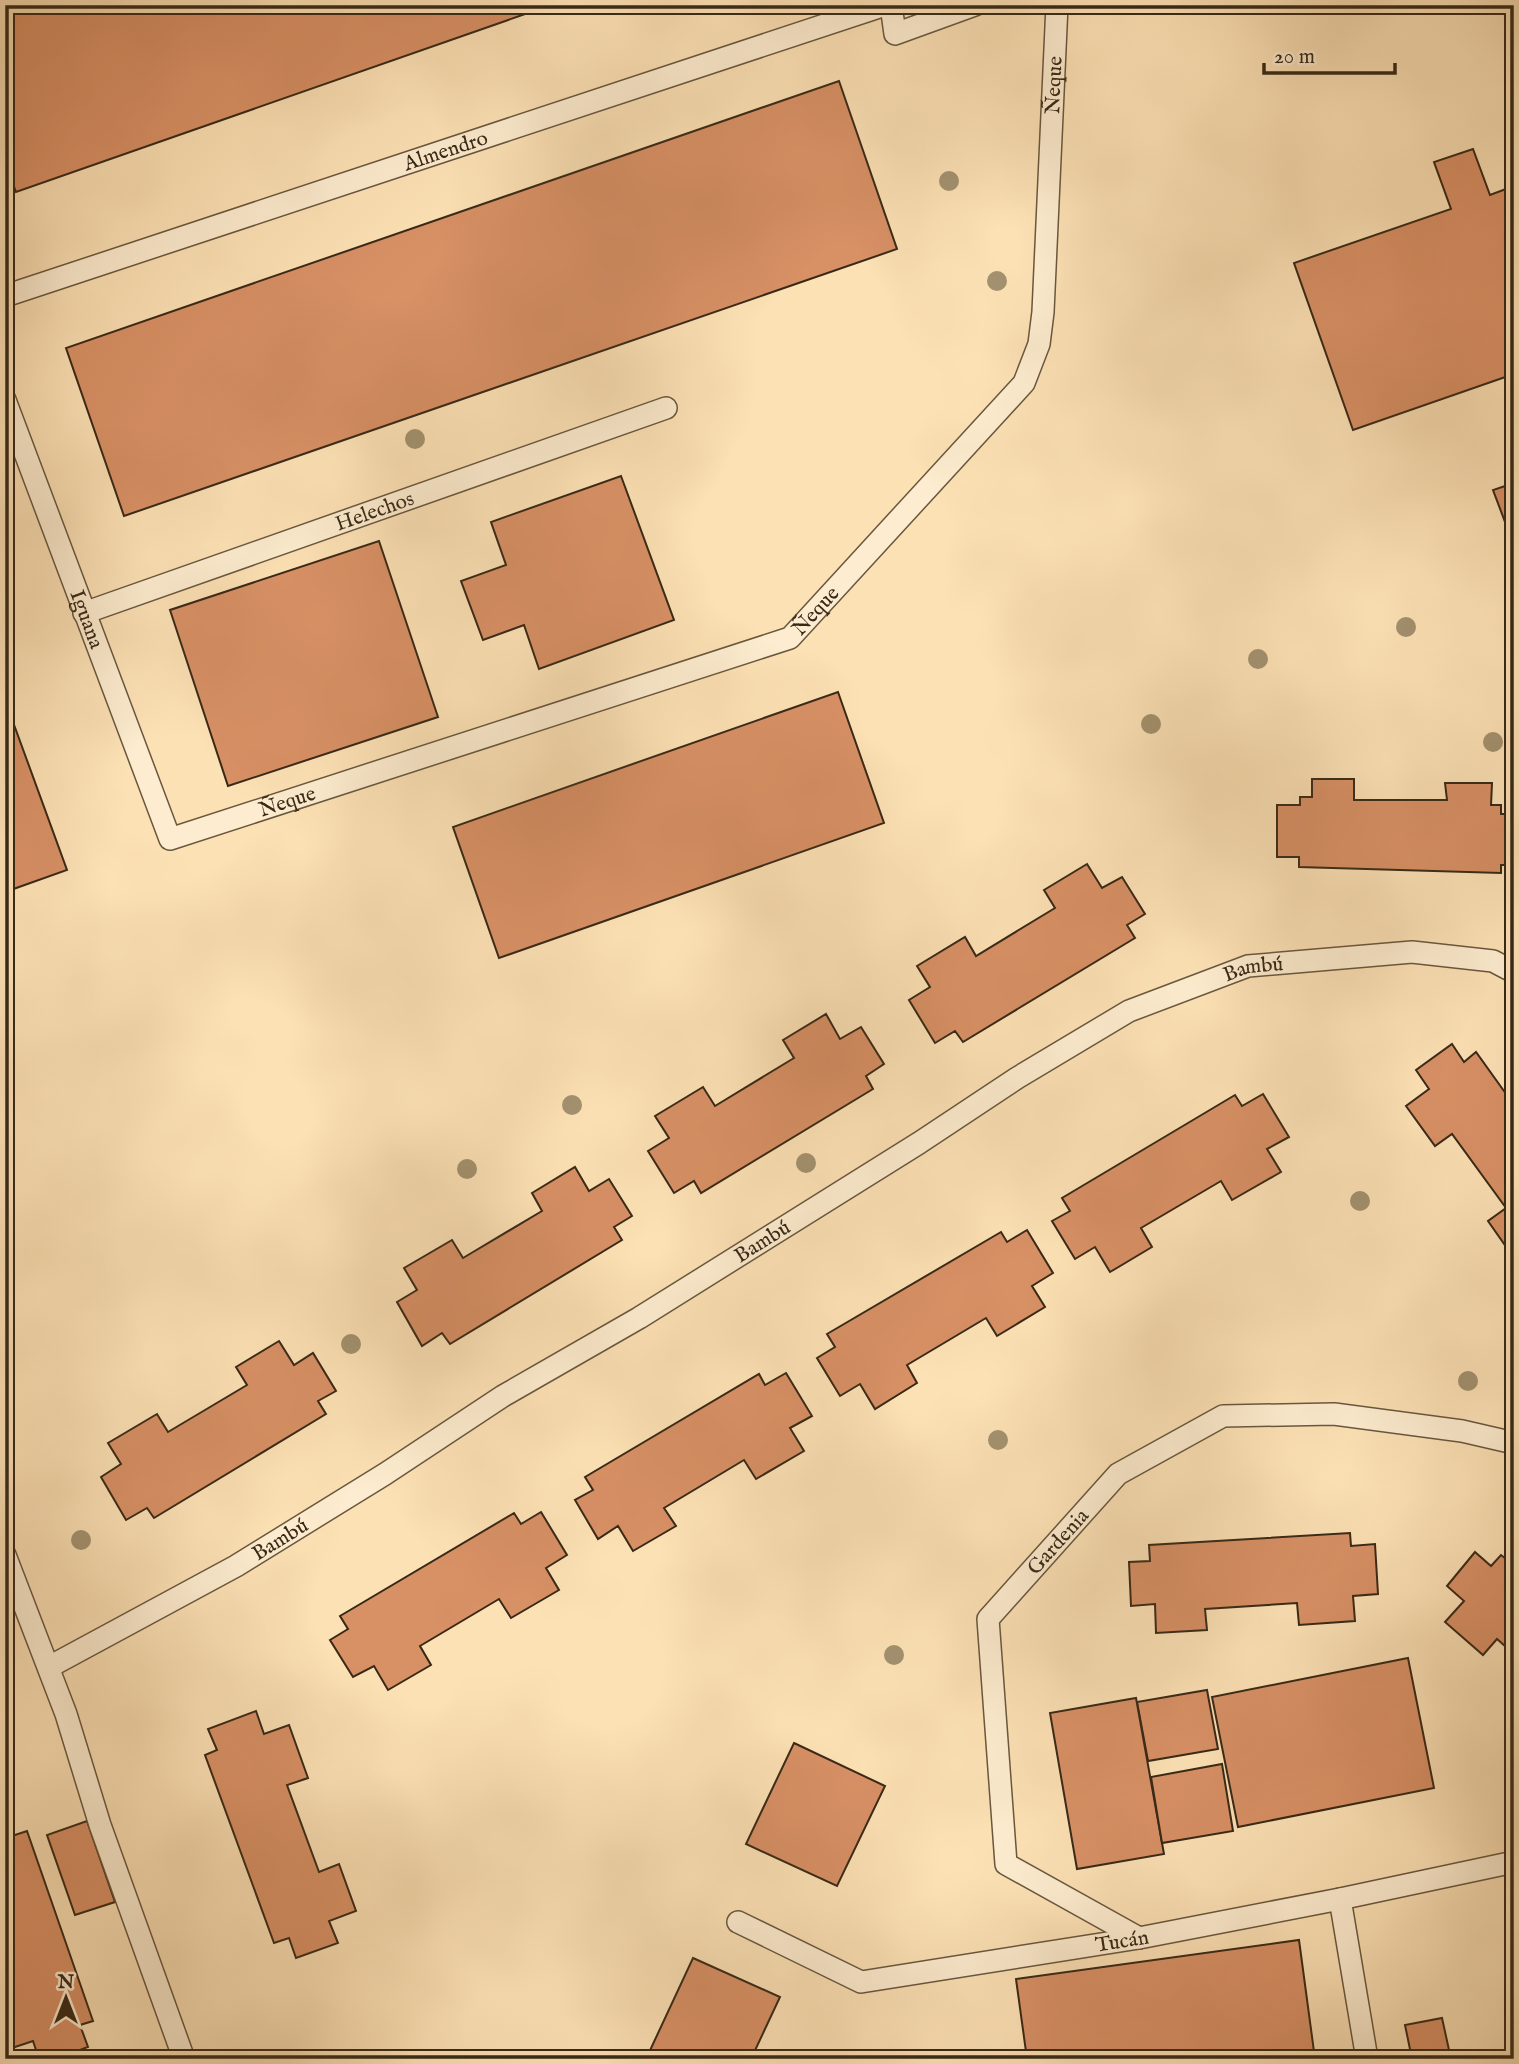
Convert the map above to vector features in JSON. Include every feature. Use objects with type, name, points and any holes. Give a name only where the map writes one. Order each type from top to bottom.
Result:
[{"type":"lane","name":"Almendro","points":[[5,296],[885,5]]},
{"type":"lane","points":[[891,5],[895,34],[975,5]]},
{"type":"lane","name":"Ñeque","points":[[170,839],[790,638],[1024,383],[1039,344],[1043,312],[1057,5]]},
{"type":"lane","name":"Iguana","points":[[5,400],[170,839]]},
{"type":"lane","name":"Helechos","points":[[84,613],[666,408]]},
{"type":"lane","name":"Bambú","points":[[49,1667],[236,1566],[385,1474],[503,1396],[639,1318],[1129,1010],[1248,966],[1412,952],[1493,961],[1514,972]]},
{"type":"lane","name":"Gardenia","points":[[1139,1938],[1006,1864],[988,1619],[1118,1474],[1223,1416],[1334,1414],[1462,1431],[1514,1443]]},
{"type":"lane","points":[[5,1555],[66,1714],[100,1825],[184,2059]]},
{"type":"lane","name":"Tucán","points":[[738,1922],[860,1982],[1139,1938],[1514,1862]]},
{"type":"lane","points":[[1340,1899],[1367,2059]]},
{"type":"building","points":[[5,5],[551,5],[16,192],[5,162]]},
{"type":"building","points":[[839,81],[897,249],[124,516],[66,348]]},
{"type":"building","points":[[1473,149],[1490,195],[1514,186],[1514,374],[1353,430],[1294,263],[1451,209],[1434,162]]},
{"type":"building","points":[[621,476],[674,620],[539,669],[524,625],[483,640],[461,581],[506,565],[491,522]]},
{"type":"building","points":[[1514,483],[1514,546],[1493,490]]},
{"type":"building","points":[[379,541],[438,717],[228,786],[170,610]]},
{"type":"building","points":[[838,692],[884,823],[499,958],[453,827]]},
{"type":"building","points":[[5,700],[67,870],[5,892]]},
{"type":"building","points":[[1312,779],[1354,779],[1354,800],[1447,800],[1445,783],[1492,783],[1491,805],[1501,805],[1501,814],[1514,814],[1514,865],[1501,865],[1501,873],[1299,867],[1299,857],[1277,857],[1277,805],[1300,805],[1300,797],[1312,797]]},
{"type":"building","points":[[1087,864],[1102,888],[1122,877],[1145,914],[1127,925],[1135,938],[963,1042],[955,1031],[935,1043],[909,1000],[930,987],[917,966],[965,937],[976,956],[1055,908],[1044,890]]},
{"type":"building","points":[[826,1014],[840,1039],[861,1027],[884,1064],[866,1076],[873,1089],[701,1193],[694,1181],[674,1193],[648,1151],[669,1138],[655,1116],[703,1087],[715,1106],[794,1058],[783,1040]]},
{"type":"building","points":[[1452,1044],[1464,1062],[1476,1052],[1514,1105],[1514,1258],[1488,1221],[1506,1208],[1452,1134],[1435,1146],[1406,1106],[1429,1089],[1416,1070]]},
{"type":"building","points":[[1263,1094],[1289,1137],[1267,1149],[1281,1172],[1232,1200],[1221,1181],[1141,1228],[1152,1247],[1110,1272],[1095,1247],[1075,1259],[1052,1221],[1070,1211],[1062,1198],[1235,1095],[1242,1106]]},
{"type":"building","points":[[575,1167],[589,1191],[609,1179],[632,1216],[614,1227],[622,1240],[450,1344],[442,1333],[422,1346],[397,1302],[417,1290],[404,1268],[452,1240],[463,1258],[542,1211],[532,1193]]},
{"type":"building","points":[[1027,1230],[1053,1273],[1032,1286],[1045,1307],[997,1336],[986,1318],[907,1365],[917,1383],[875,1409],[860,1384],[840,1396],[817,1358],[835,1347],[827,1334],[1001,1232],[1007,1242]]},
{"type":"building","points":[[279,1341],[294,1365],[313,1353],[336,1391],[318,1401],[326,1414],[154,1518],[147,1508],[126,1520],[101,1477],[121,1464],[108,1443],[157,1414],[168,1432],[247,1385],[236,1367]]},
{"type":"building","points":[[786,1373],[812,1416],[790,1428],[804,1451],[756,1479],[744,1460],[664,1508],[676,1526],[633,1551],[618,1526],[598,1539],[575,1500],[593,1490],[585,1477],[759,1374],[765,1385]]},
{"type":"building","points":[[541,1512],[567,1555],[546,1568],[559,1590],[511,1618],[499,1599],[420,1646],[431,1665],[388,1690],[374,1666],[353,1677],[330,1640],[348,1629],[340,1616],[514,1513],[521,1524]]},
{"type":"building","points":[[1350,1533],[1351,1546],[1375,1544],[1378,1594],[1353,1596],[1355,1621],[1299,1625],[1297,1603],[1205,1609],[1207,1630],[1156,1633],[1155,1604],[1131,1606],[1129,1562],[1150,1561],[1149,1545]]},
{"type":"building","points":[[1475,1552],[1491,1566],[1501,1555],[1514,1565],[1514,1654],[1497,1639],[1483,1655],[1445,1622],[1464,1601],[1447,1586]]},
{"type":"building","points":[[1408,1658],[1434,1788],[1238,1827],[1212,1697]]},
{"type":"building","points":[[1207,1690],[1218,1749],[1148,1761],[1137,1702]]},
{"type":"building","points":[[1136,1698],[1164,1854],[1077,1869],[1050,1713]]},
{"type":"building","points":[[256,1711],[264,1734],[289,1725],[308,1778],[287,1785],[319,1872],[339,1864],[356,1911],[329,1921],[338,1943],[296,1958],[289,1938],[274,1943],[205,1755],[217,1750],[208,1729]]},
{"type":"building","points":[[794,1743],[885,1786],[837,1886],[746,1844]]},
{"type":"building","points":[[1222,1764],[1233,1831],[1162,1843],[1151,1777]]},
{"type":"building","points":[[5,1817],[12,1836],[27,1831],[93,2021],[80,2025],[88,2047],[56,2059],[39,2059],[33,2041],[9,2049],[5,2040],[5,1991],[11,1989],[5,1974]]},
{"type":"building","points":[[87,1821],[115,1902],[75,1915],[47,1835]]},
{"type":"building","points":[[1299,1940],[1315,2059],[1027,2059],[1016,1979]]},
{"type":"building","points":[[693,1958],[780,1997],[751,2059],[646,2059]]},
{"type":"building","points":[[1442,2018],[1451,2059],[1412,2059],[1405,2025]]}]
